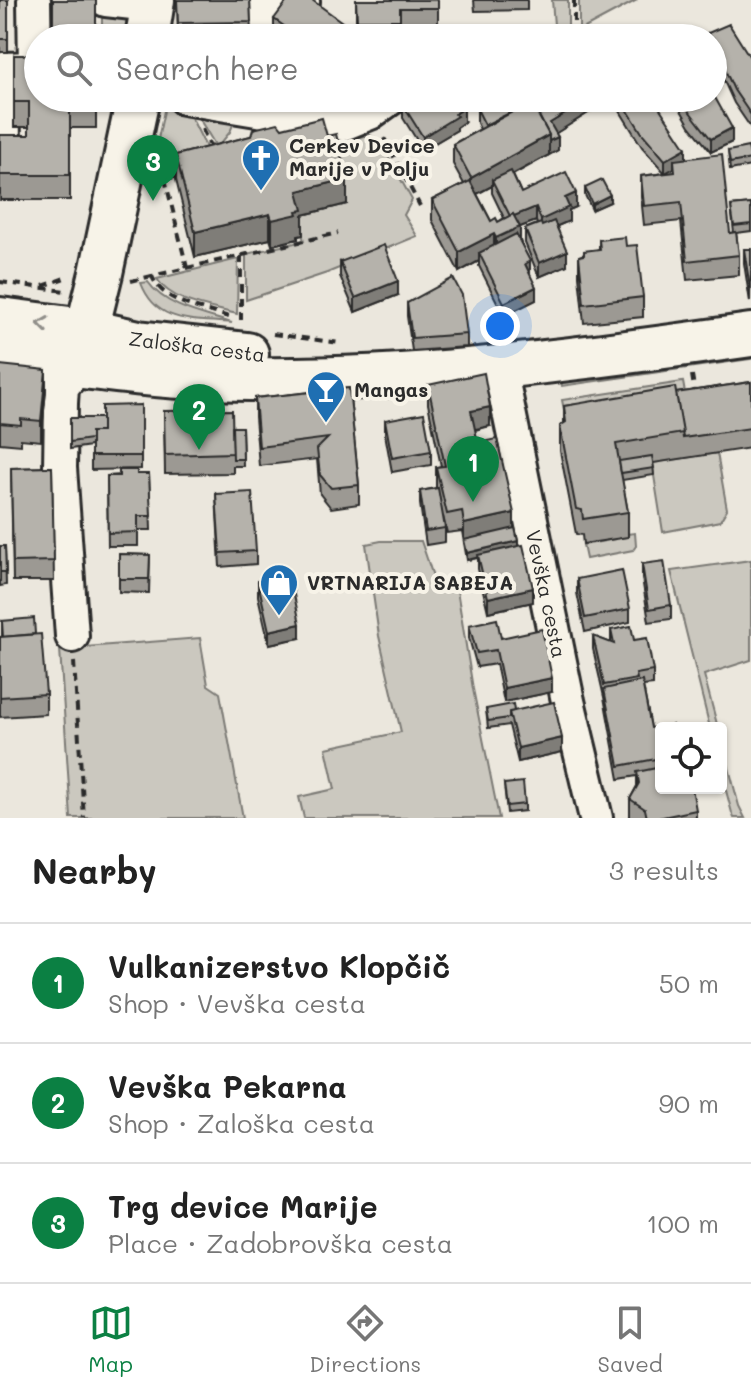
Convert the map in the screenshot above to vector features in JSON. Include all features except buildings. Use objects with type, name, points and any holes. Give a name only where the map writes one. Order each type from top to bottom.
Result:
[{"type":"main road","points":[[82,348],[135,112]]},
{"type":"main road","name":"Zaloška cesta","points":[[0,319],[82,348]]},
{"type":"main road","name":"Zaloška cesta","points":[[0,357],[138,342],[315,361],[394,377],[563,362],[751,335]]},
{"type":"street","points":[[34,0],[34,24]]},
{"type":"street","points":[[106,0],[150,14]]},
{"type":"street","points":[[261,24],[260,3],[303,2]]},
{"type":"street","points":[[4,147],[3,69],[24,68]]},
{"type":"street","points":[[294,112],[343,124],[366,112]]},
{"type":"street","points":[[72,636],[60,468],[61,403],[62,387],[82,348]]},
{"type":"street","name":"Vevška cesta","points":[[500,368],[568,701],[596,818]]},
{"type":"path","points":[[574,0],[574,24]]},
{"type":"path","points":[[192,112],[216,158]]},
{"type":"path","points":[[383,112],[420,206]]},
{"type":"path","points":[[187,268],[165,179],[193,173]]},
{"type":"path","points":[[176,223],[186,220]]},
{"type":"path","points":[[139,279],[338,233]]},
{"type":"path","points":[[241,320],[245,245]]},
{"type":"path","points":[[152,276],[156,286],[174,299],[241,320],[253,327]]},
{"type":"path","points":[[0,282],[63,291]]},
{"type":"path","name":"Zaloška cesta","points":[[266,333],[350,345]]},
{"type":"path","points":[[692,373],[696,397]]},
{"type":"path","points":[[72,636],[84,818]]},
{"type":"shaded area","points":[[552,0],[568,0],[568,24],[554,24]]},
{"type":"shaded area","points":[[579,0],[637,0],[592,24],[579,24]]},
{"type":"shaded area","points":[[102,11],[129,13],[127,24],[102,24]]},
{"type":"shaded area","points":[[164,112],[188,112],[213,161],[165,169],[155,164]]},
{"type":"shaded area","points":[[195,112],[236,117],[230,132],[217,148]]},
{"type":"shaded area","points":[[370,135],[380,141],[412,200],[404,215],[417,236],[327,273],[246,300],[246,254],[304,241],[298,216],[337,141]]},
{"type":"shaded area","points":[[238,259],[237,314],[182,299],[157,279]]},
{"type":"shaded area","points":[[148,282],[175,304],[232,323],[191,320],[167,313],[148,297],[141,283]]},
{"type":"shaded area","points":[[751,353],[751,359],[562,386],[561,381]]},
{"type":"shaded area","points":[[683,382],[688,410],[568,430],[562,400]]},
{"type":"shaded area","points":[[717,453],[727,509],[720,521],[663,532],[652,463]]},
{"type":"shaded area","points":[[635,533],[636,546],[633,550],[586,559],[583,545]]},
{"type":"shaded area","points":[[421,541],[438,591],[457,590],[499,818],[304,818],[299,797],[335,789],[326,748],[401,732],[379,636],[366,544]]},
{"type":"shaded area","points":[[751,560],[751,660],[704,675],[716,722],[709,722],[671,571]]},
{"type":"shaded area","points":[[200,638],[208,685],[220,693],[243,818],[71,818],[60,649]]},
{"type":"shaded area","points":[[727,761],[745,818],[734,818],[727,794]]},
{"type":"place","name":"Cerkev Device Marije v Polju","points":[[261,192]]},
{"type":"place","name":"Trg device Marije","points":[[153,201]]},
{"type":"place","name":"Mangas","points":[[326,424]]},
{"type":"place","name":"Vevška Pekarna","points":[[199,450]]},
{"type":"place","name":"Vulkanizerstvo Klopčič","points":[[473,502]]},
{"type":"place","name":"VRTNARIJA SABEJA","points":[[279,617]]}]
